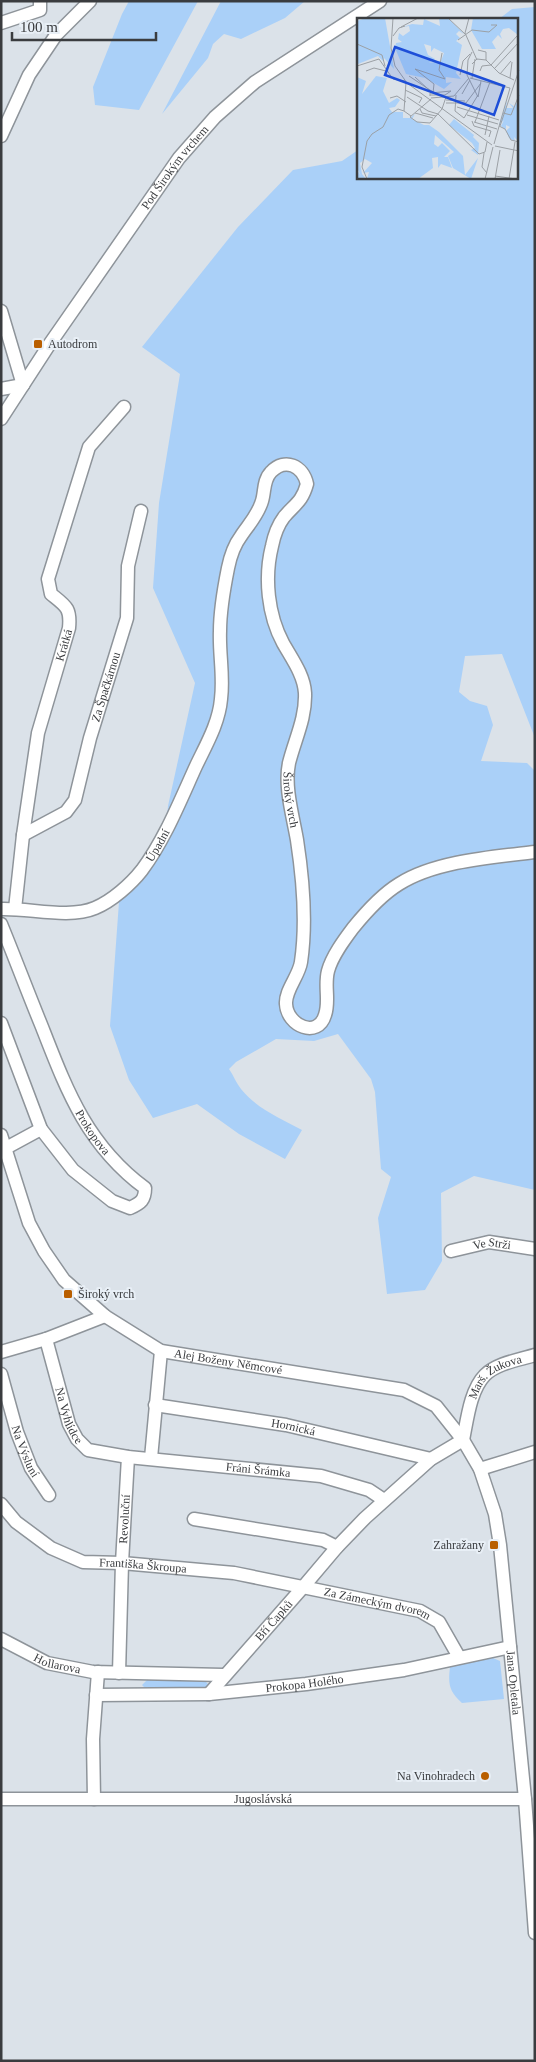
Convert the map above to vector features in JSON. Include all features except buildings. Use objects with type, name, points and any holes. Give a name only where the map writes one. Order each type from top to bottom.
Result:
[{"type":"street","points":[[1,23],[40,10],[40,1]]},
{"type":"street","name":"Pod Širokým vrchem","points":[[1,419],[180,158],[215,117],[255,82],[380,1]]},
{"type":"street","points":[[1,136],[29,75],[56,36],[86,3]]},
{"type":"street","points":[[1,311],[23,385],[1,389]]},
{"type":"street","name":"Krátká","points":[[15,908],[23,835],[38,733],[69,628],[70,614],[66,606],[51,594],[48,579],[89,446],[124,407]]},
{"type":"street","name":"Široký vrch","points":[[223,675],[220,632],[228,566],[240,538],[257,515],[263,500],[266,480],[271,472],[282,466],[294,465],[305,474],[307,484],[298,504],[284,517],[278,527],[271,547],[268,588],[272,612],[282,640],[299,671],[305,690],[303,723],[289,765],[288,780],[297,843],[303,937],[300,965],[285,1002],[288,1013],[297,1026],[307,1028],[316,1026],[324,1020],[328,1005],[326,989],[328,971],[332,961],[346,936],[367,911],[398,884],[421,872],[484,858],[535,852]]},
{"type":"street","name":"Za Špačkárnou","points":[[23,835],[66,812],[75,800],[90,738],[127,618],[128,566],[141,511]]},
{"type":"street","name":"Úpadní","points":[[1,909],[15,908],[76,913],[95,908],[121,891],[141,870],[170,823],[218,718],[223,675]]},
{"type":"street","name":"Prokopova","points":[[1,924],[67,1092],[87,1127],[125,1173],[145,1188],[145,1196],[140,1204],[130,1208],[112,1201],[74,1170],[41,1129],[1,1023]]},
{"type":"street","points":[[5,1155],[41,1129]]},
{"type":"street","name":"Alej Boženy Němcové","points":[[1,1135],[5,1155],[29,1223],[44,1251],[64,1280],[105,1316],[161,1351],[404,1390],[436,1406],[463,1440]]},
{"type":"street","name":"Ve Strži","points":[[451,1251],[489,1242],[535,1249]]},
{"type":"street","points":[[1,1352],[105,1316]]},
{"type":"street","name":"Na Vyhlídce","points":[[46,1338],[69,1424],[77,1439],[88,1450],[128,1457]]},
{"type":"street","points":[[151,1458],[161,1351]]},
{"type":"street","name":"Marš. Žukova","points":[[463,1440],[471,1400],[485,1375],[505,1364],[535,1355]]},
{"type":"street","name":"Na Výsluní","points":[[1,1374],[17,1432],[31,1468],[49,1495]]},
{"type":"street","name":"Hornická","points":[[155,1405],[286,1425],[430,1459]]},
{"type":"street","name":"Bří Čapků","points":[[209,1694],[223,1675],[304,1586],[337,1546],[430,1459],[463,1440]]},
{"type":"street","name":"Jana Opletala","points":[[463,1440],[480,1469],[495,1514],[500,1545],[525,1799],[532,1842],[535,1932]]},
{"type":"street","points":[[480,1469],[535,1452]]},
{"type":"street","name":"Fráni Šrámka","points":[[128,1457],[321,1476],[368,1490],[384,1500]]},
{"type":"street","name":"Revoluční","points":[[119,1673],[122,1563],[128,1457]]},
{"type":"street","name":"Františka Škroupa","points":[[1,1504],[16,1522],[51,1548],[83,1562],[122,1563],[234,1573],[304,1586]]},
{"type":"street","points":[[194,1519],[323,1540],[337,1546]]},
{"type":"street","name":"Za Zámeckým dvorem","points":[[304,1586],[420,1611],[440,1622],[459,1657]]},
{"type":"street","name":"Hollarova","points":[[1,1639],[47,1662],[98,1672],[119,1673]]},
{"type":"street","name":"Prokopa Holého","points":[[96,1695],[117,1693],[209,1694],[316,1683],[404,1670],[510,1647]]},
{"type":"street","points":[[94,1799],[93,1739],[98,1672]]},
{"type":"street","points":[[119,1673],[223,1675]]},
{"type":"street","name":"Jugoslávská","points":[[1,1799],[525,1799]]},
{"type":"shaded area","points":[[129,1],[198,1],[139,110],[95,105],[93,87]]},
{"type":"shaded area","points":[[221,1],[305,1],[285,18],[241,39],[224,34],[213,44],[208,58],[162,114]]},
{"type":"shaded area","points":[[535,7],[535,738],[502,654],[465,656],[459,692],[470,701],[487,706],[493,725],[481,761],[527,763],[535,771],[535,1190],[474,1176],[441,1193],[442,1261],[425,1290],[387,1294],[378,1218],[391,1177],[381,1169],[375,1092],[371,1079],[338,1034],[314,1041],[276,1039],[236,1062],[229,1069],[239,1087],[254,1102],[302,1130],[285,1159],[239,1134],[197,1104],[153,1118],[129,1080],[110,1026],[119,902],[144,877],[164,848],[168,806],[195,683],[153,588],[159,503],[180,374],[142,347],[238,227],[293,170],[342,161],[357,151],[357,179],[518,179],[518,18],[500,18],[512,9]]},
{"type":"shaded area","points":[[493,1658],[500,1661],[504,1699],[462,1703],[454,1695],[450,1687],[450,1667]]},
{"type":"shaded area","points":[[148,1679],[205,1681],[209,1685],[207,1688],[147,1690],[142,1685]]},
{"type":"place","name":"Autodrom","points":[[38,344]]},
{"type":"place","name":"Široký vrch","points":[[68,1294]]},
{"type":"place","name":"Zahražany","points":[[494,1545]]},
{"type":"place","name":"Na Vinohradech","points":[[485,1776]]}]
